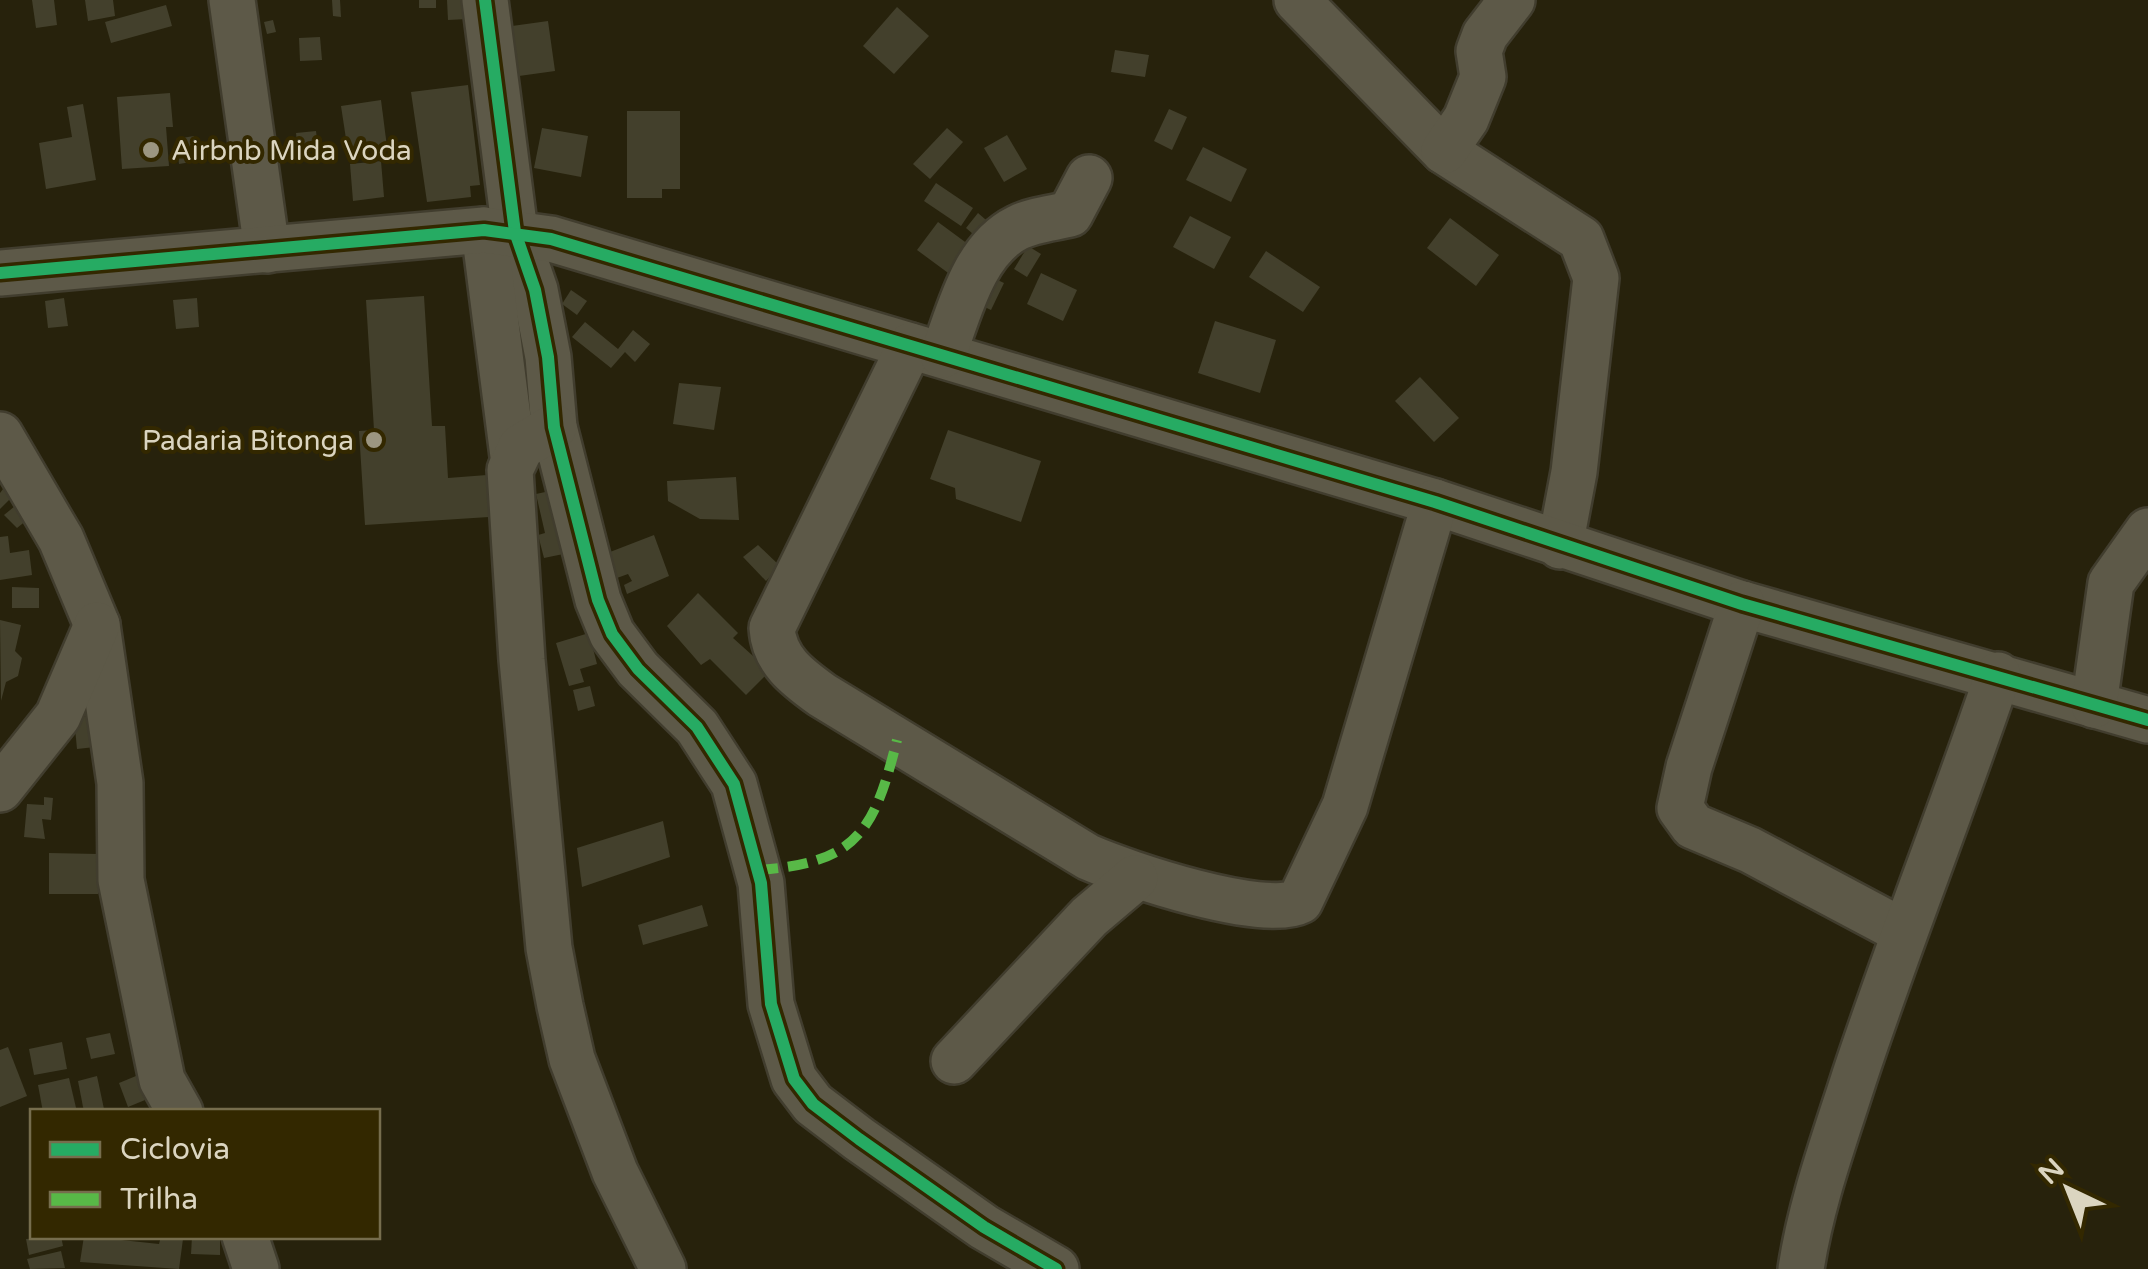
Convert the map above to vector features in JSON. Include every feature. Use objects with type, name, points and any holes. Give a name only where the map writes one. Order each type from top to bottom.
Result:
[{"type":"street","points":[[232,0],[268,250]]},
{"type":"street","points":[[485,0],[522,660],[548,948],[572,1059],[615,1172],[664,1269]]},
{"type":"street","points":[[1297,0],[1444,151],[1581,239],[1596,278],[1574,472],[1560,546]]},
{"type":"street","points":[[1444,151],[1466,118],[1484,77],[1479,51],[1485,35],[1512,0]]},
{"type":"street","points":[[1089,178],[1070,214],[1017,228],[987,256],[926,350],[772,628],[773,646],[794,675],[1088,858],[1135,878],[1252,904],[1290,906],[1300,901],[1345,806],[1434,502]]},
{"type":"street","points":[[500,231],[535,290],[548,356],[554,427],[598,600],[612,634],[638,668],[697,727],[734,784],[761,883],[771,1004],[794,1079],[813,1104],[859,1139],[984,1226],[1056,1269]]},
{"type":"street","points":[[0,273],[500,231],[926,350],[1434,502],[1742,604],[2148,720]]},
{"type":"street","points":[[513,456],[554,427]]},
{"type":"street","points":[[0,435],[61,539],[97,625],[120,782],[120,880],[162,1080],[178,1109]]},
{"type":"street","points":[[2094,705],[2111,583],[2148,531]]},
{"type":"street","points":[[1742,604],[1680,808],[1692,826],[1750,850],[1904,932]]},
{"type":"street","points":[[0,789],[58,716],[97,625]]},
{"type":"street","points":[[1801,1269],[1816,1196],[1904,932],[1931,869],[1998,675]]},
{"type":"street","points":[[954,1061],[1077,930],[1135,878]]},
{"type":"street","points":[[246,1239],[256,1269]]},
{"type":"building","points":[[32,0],[54,0],[57,25],[36,28]]},
{"type":"building","points":[[85,0],[113,0],[115,16],[88,21]]},
{"type":"building","points":[[332,0],[340,0],[341,17],[333,16]]},
{"type":"building","points":[[419,0],[436,0],[436,8],[419,8]]},
{"type":"building","points":[[447,0],[466,0],[467,19],[448,20]]},
{"type":"building","points":[[166,5],[172,26],[111,43],[105,22]]},
{"type":"building","points":[[897,7],[929,36],[894,74],[863,46]]},
{"type":"building","points":[[273,20],[276,32],[267,34],[264,22]]},
{"type":"building","points":[[548,21],[555,71],[519,76],[512,26]]},
{"type":"building","points":[[320,37],[322,60],[300,61],[299,38]]},
{"type":"building","points":[[1115,50],[1149,55],[1145,77],[1111,72]]},
{"type":"building","points":[[468,85],[480,185],[470,186],[471,197],[427,202],[411,92]]},
{"type":"building","points":[[170,93],[173,127],[166,127],[169,166],[122,169],[117,97]]},
{"type":"building","points":[[381,100],[387,147],[348,152],[341,106]]},
{"type":"building","points":[[83,104],[96,180],[46,189],[39,143],[72,137],[67,107]]},
{"type":"building","points":[[1169,109],[1187,117],[1172,150],[1154,141]]},
{"type":"building","points":[[627,111],[680,111],[680,189],[662,189],[662,198],[627,198]]},
{"type":"building","points":[[542,128],[588,136],[581,177],[534,168]]},
{"type":"building","points":[[947,128],[963,142],[930,179],[913,164]]},
{"type":"building","points":[[316,131],[318,149],[298,151],[296,133]]},
{"type":"building","points":[[1007,135],[1027,169],[1004,182],[984,148]]},
{"type":"building","points":[[194,136],[197,161],[179,164],[176,139]]},
{"type":"building","points":[[1203,147],[1247,169],[1231,202],[1186,180]]},
{"type":"building","points":[[381,161],[384,197],[353,201],[350,164]]},
{"type":"building","points":[[936,183],[973,208],[961,226],[924,201]]},
{"type":"building","points":[[978,213],[993,226],[980,240],[966,228]]},
{"type":"building","points":[[1190,216],[1231,237],[1214,269],[1173,247]]},
{"type":"building","points":[[1450,218],[1499,255],[1476,286],[1427,248]]},
{"type":"building","points":[[938,222],[976,250],[955,278],[917,250]]},
{"type":"building","points":[[1028,246],[1041,254],[1027,277],[1014,269]]},
{"type":"building","points":[[1266,251],[1320,287],[1303,312],[1249,277]]},
{"type":"building","points":[[1041,273],[1077,290],[1063,321],[1027,304]]},
{"type":"building","points":[[987,275],[1004,283],[991,310],[974,302]]},
{"type":"building","points":[[571,290],[587,301],[577,315],[562,304]]},
{"type":"building","points":[[424,296],[432,426],[445,426],[448,478],[487,475],[489,517],[365,525],[359,431],[374,430],[366,300]]},
{"type":"building","points":[[64,298],[68,326],[48,328],[45,301]]},
{"type":"building","points":[[197,298],[199,327],[176,329],[173,300]]},
{"type":"building","points":[[1215,321],[1276,340],[1260,393],[1198,373]]},
{"type":"building","points":[[585,322],[618,349],[633,330],[650,344],[635,362],[625,352],[611,368],[572,337]]},
{"type":"building","points":[[1420,377],[1459,418],[1434,442],[1395,401]]},
{"type":"building","points":[[679,383],[721,387],[714,430],[673,424]]},
{"type":"building","points":[[948,430],[1041,461],[1021,522],[956,499],[955,488],[930,479]]},
{"type":"building","points":[[736,477],[739,520],[700,519],[668,501],[667,481]]},
{"type":"building","points":[[3,489],[11,498],[0,509],[0,493]]},
{"type":"building","points":[[559,489],[573,552],[544,558],[538,535],[545,533],[536,494]]},
{"type":"building","points":[[15,506],[27,520],[17,528],[4,515]]},
{"type":"building","points":[[654,535],[669,576],[627,594],[624,585],[632,581],[628,574],[617,578],[610,552]]},
{"type":"building","points":[[8,536],[10,553],[29,550],[32,575],[0,580],[0,537]]},
{"type":"building","points":[[758,545],[780,566],[766,581],[743,557]]},
{"type":"building","points":[[12,587],[39,588],[39,608],[12,608]]},
{"type":"building","points":[[698,593],[738,633],[733,638],[770,671],[746,695],[710,659],[701,665],[667,626]]},
{"type":"building","points":[[0,620],[21,625],[15,651],[22,658],[18,676],[6,682],[1,701]]},
{"type":"building","points":[[589,633],[597,664],[580,669],[584,682],[569,686],[556,643]]},
{"type":"building","points":[[590,686],[595,706],[578,711],[573,690]]},
{"type":"building","points":[[92,716],[95,747],[77,749],[74,718]]},
{"type":"building","points":[[44,797],[53,798],[51,820],[42,819],[45,839],[24,837],[27,804],[44,805]]},
{"type":"building","points":[[663,821],[670,857],[582,887],[577,848]]},
{"type":"building","points":[[49,853],[98,854],[98,894],[49,894]]},
{"type":"building","points":[[702,905],[708,926],[643,945],[638,925]]},
{"type":"building","points":[[110,1033],[115,1054],[91,1059],[86,1038]]},
{"type":"building","points":[[62,1042],[67,1069],[34,1075],[29,1049]]},
{"type":"building","points":[[8,1047],[27,1096],[0,1107],[0,1050]]},
{"type":"building","points":[[97,1076],[104,1109],[83,1109],[78,1081]]},
{"type":"building","points":[[136,1076],[145,1100],[128,1107],[119,1083]]},
{"type":"building","points":[[69,1078],[76,1109],[42,1109],[38,1085]]},
{"type":"building","points":[[26,1239],[62,1239],[63,1246],[29,1255]]},
{"type":"building","points":[[84,1239],[159,1244],[160,1239],[183,1239],[179,1269],[80,1262]]},
{"type":"building","points":[[192,1239],[220,1239],[220,1255],[191,1254]]},
{"type":"building","points":[[61,1251],[65,1268],[30,1269],[27,1259]]},
{"type":"marked path","points":[[758,870],[818,860],[856,837],[880,798],[897,740]]},
{"type":"cycle path","points":[[485,0],[515,232],[535,290],[548,357],[554,427],[598,600],[612,634],[638,669],[697,727],[734,784],[761,883],[771,1004],[794,1079],[813,1104],[859,1139],[984,1227],[1056,1269]]},
{"type":"cycle path","points":[[0,273],[484,230],[551,239],[1435,502],[1742,604],[2148,720]]},
{"type":"place","name":"Airbnb Mida Voda","points":[[151,150]]},
{"type":"place","name":"Padaria Bitonga","points":[[374,440]]}]
